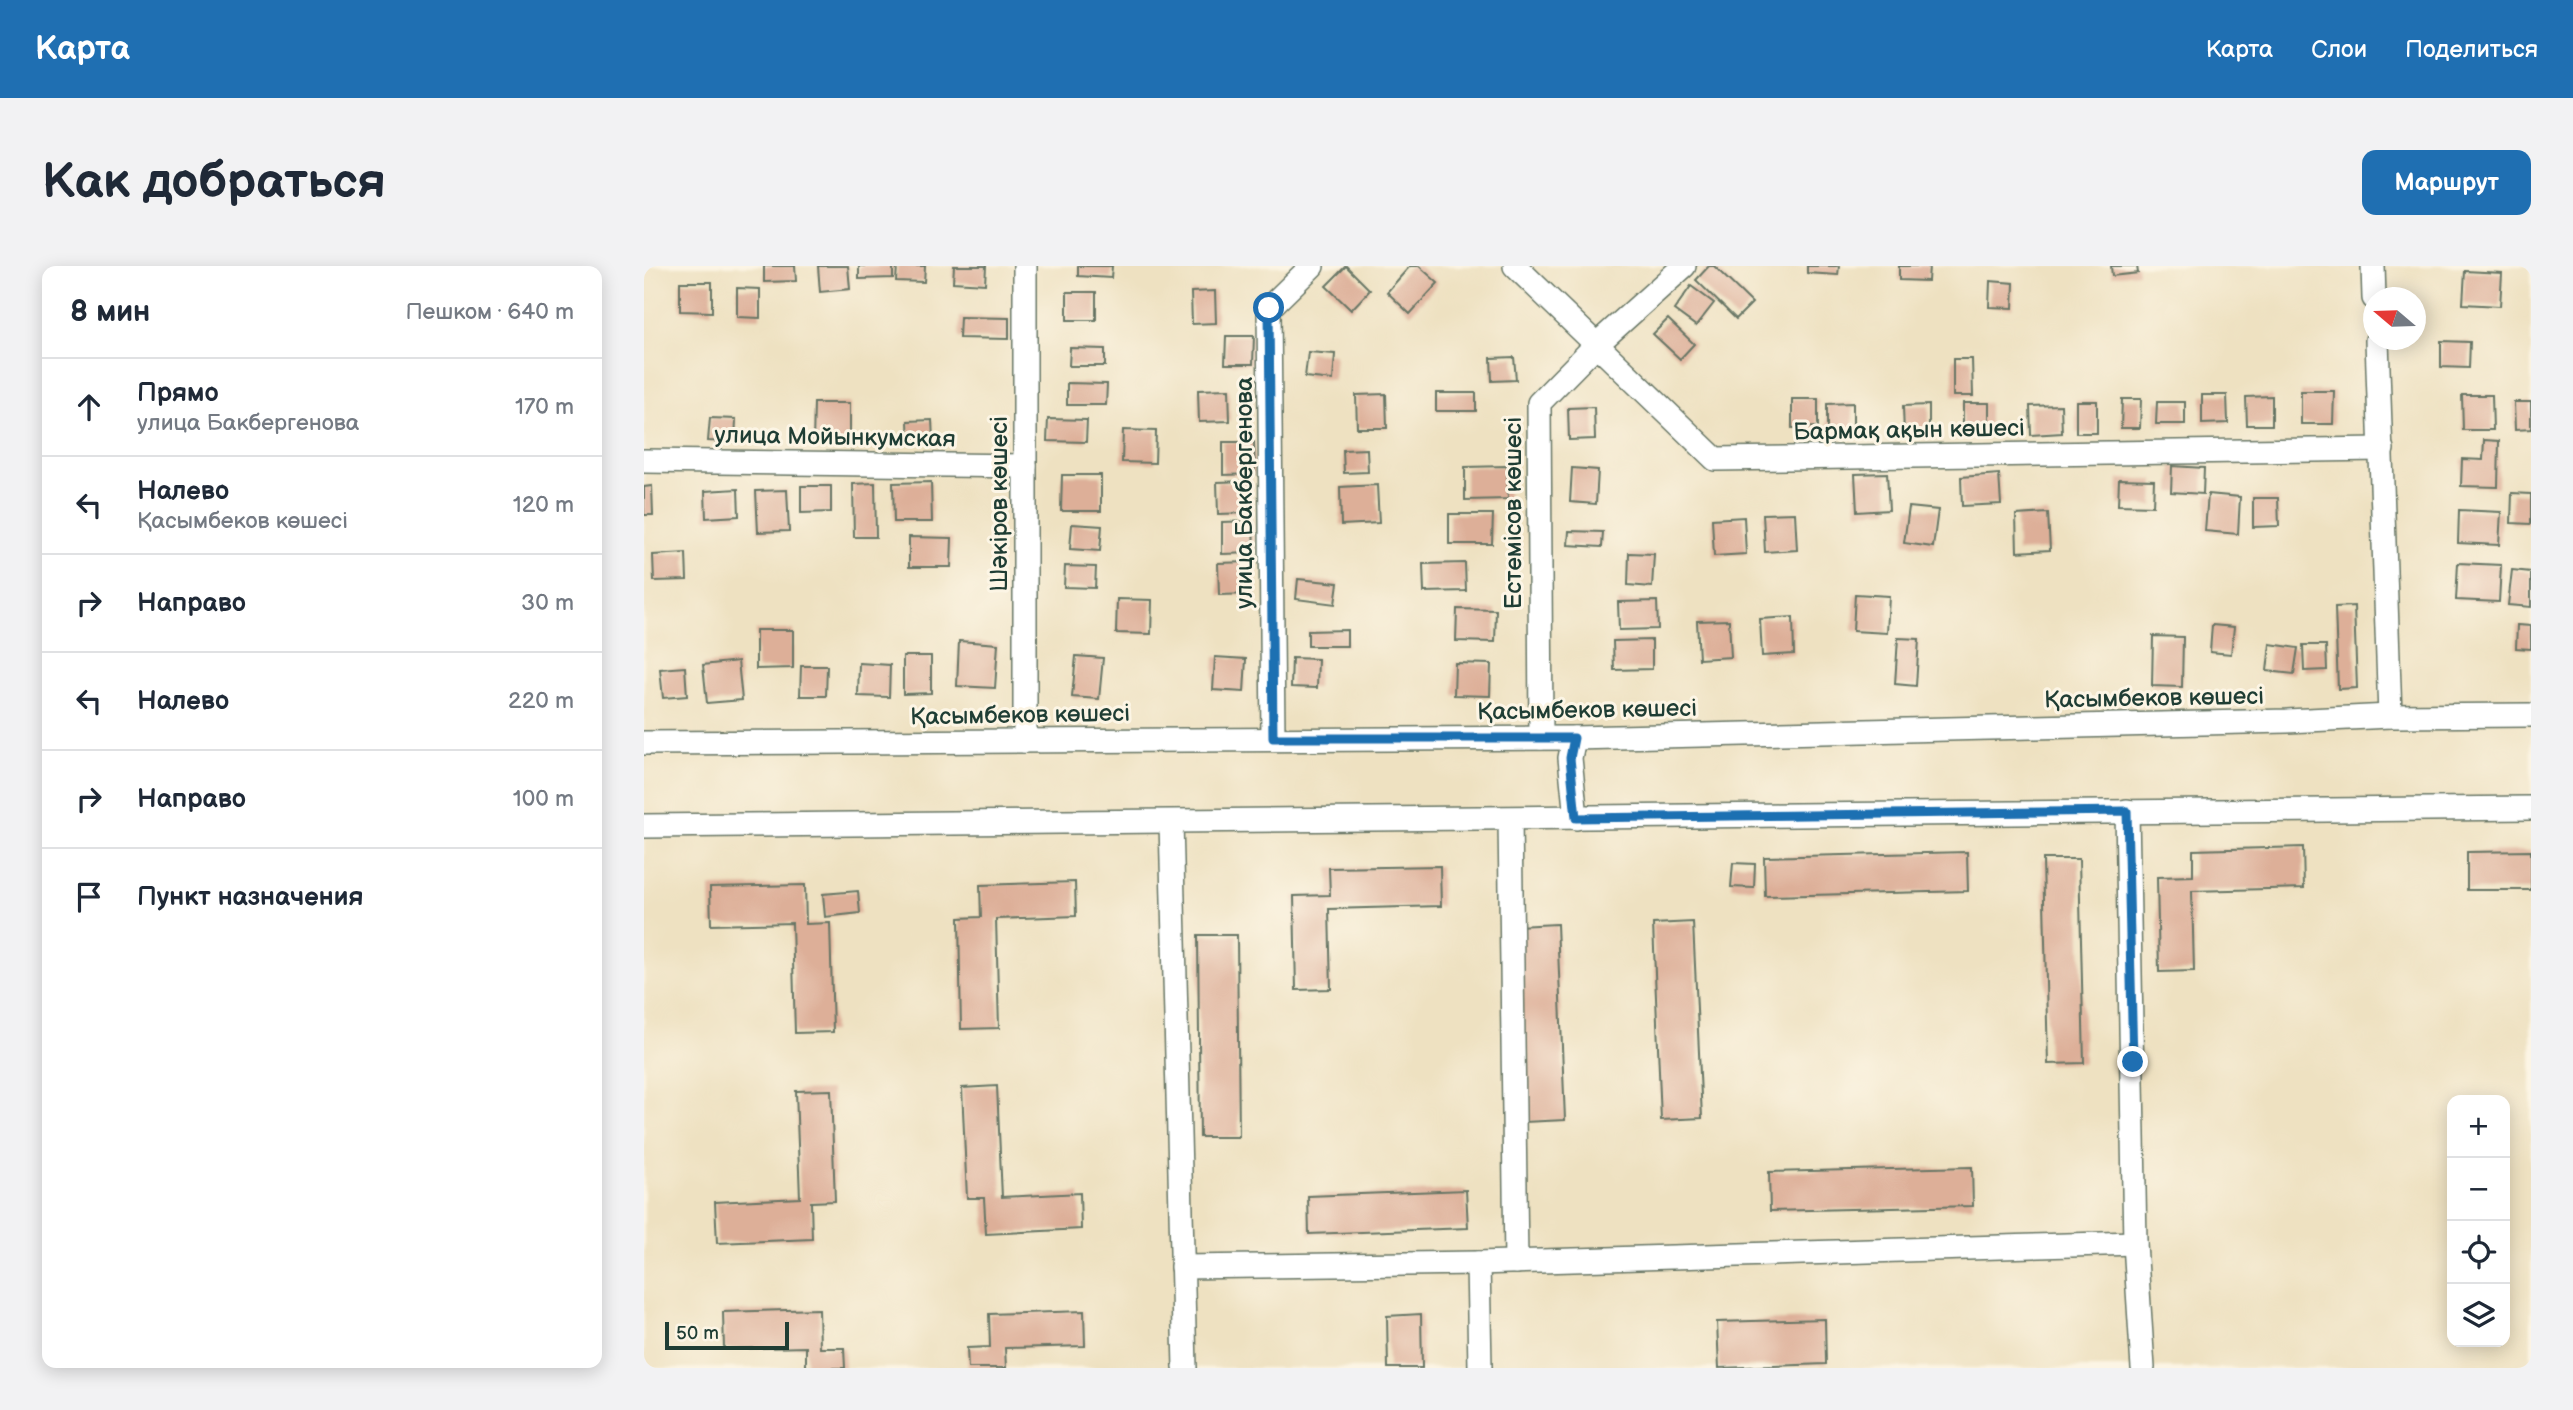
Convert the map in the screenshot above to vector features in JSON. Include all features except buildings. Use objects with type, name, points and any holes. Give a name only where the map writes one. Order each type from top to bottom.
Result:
[{"type":"street","name":"Шәкіров көшесі","points":[[1025,266],[1025,741]]},
{"type":"street","name":"улица Бакбергенова","points":[[1273,738],[1269,308],[1312,266]]},
{"type":"street","name":"Бармақ ақын көшесі","points":[[1516,266],[1715,459],[2382,449]]},
{"type":"street","name":"Естемісов көшесі","points":[[1541,738],[1539,403],[1596,345],[1684,266]]},
{"type":"street","points":[[2373,266],[2374,287]]},
{"type":"street","points":[[2377,350],[2390,716]]},
{"type":"street","name":"улица Мойынкумская","points":[[644,461],[1025,466]]},
{"type":"street","name":"Қасымбеков көшесі","points":[[644,743],[1574,738],[2287,721],[2390,716],[2531,715]]},
{"type":"street","points":[[1574,738],[1570,758],[1576,818]]},
{"type":"street","points":[[644,826],[2531,808]]},
{"type":"street","points":[[2127,811],[2135,1243],[2143,1368]]},
{"type":"street","points":[[1510,819],[1516,1262]]},
{"type":"street","points":[[1171,822],[1185,1368]]},
{"type":"street","points":[[1182,1267],[1478,1263],[2135,1243]]},
{"type":"street","points":[[1478,1263],[1480,1368]]},
{"type":"route","points":[[1269,308],[1273,738],[1574,738],[1570,758],[1576,818],[2127,811],[2133,1062]]}]
